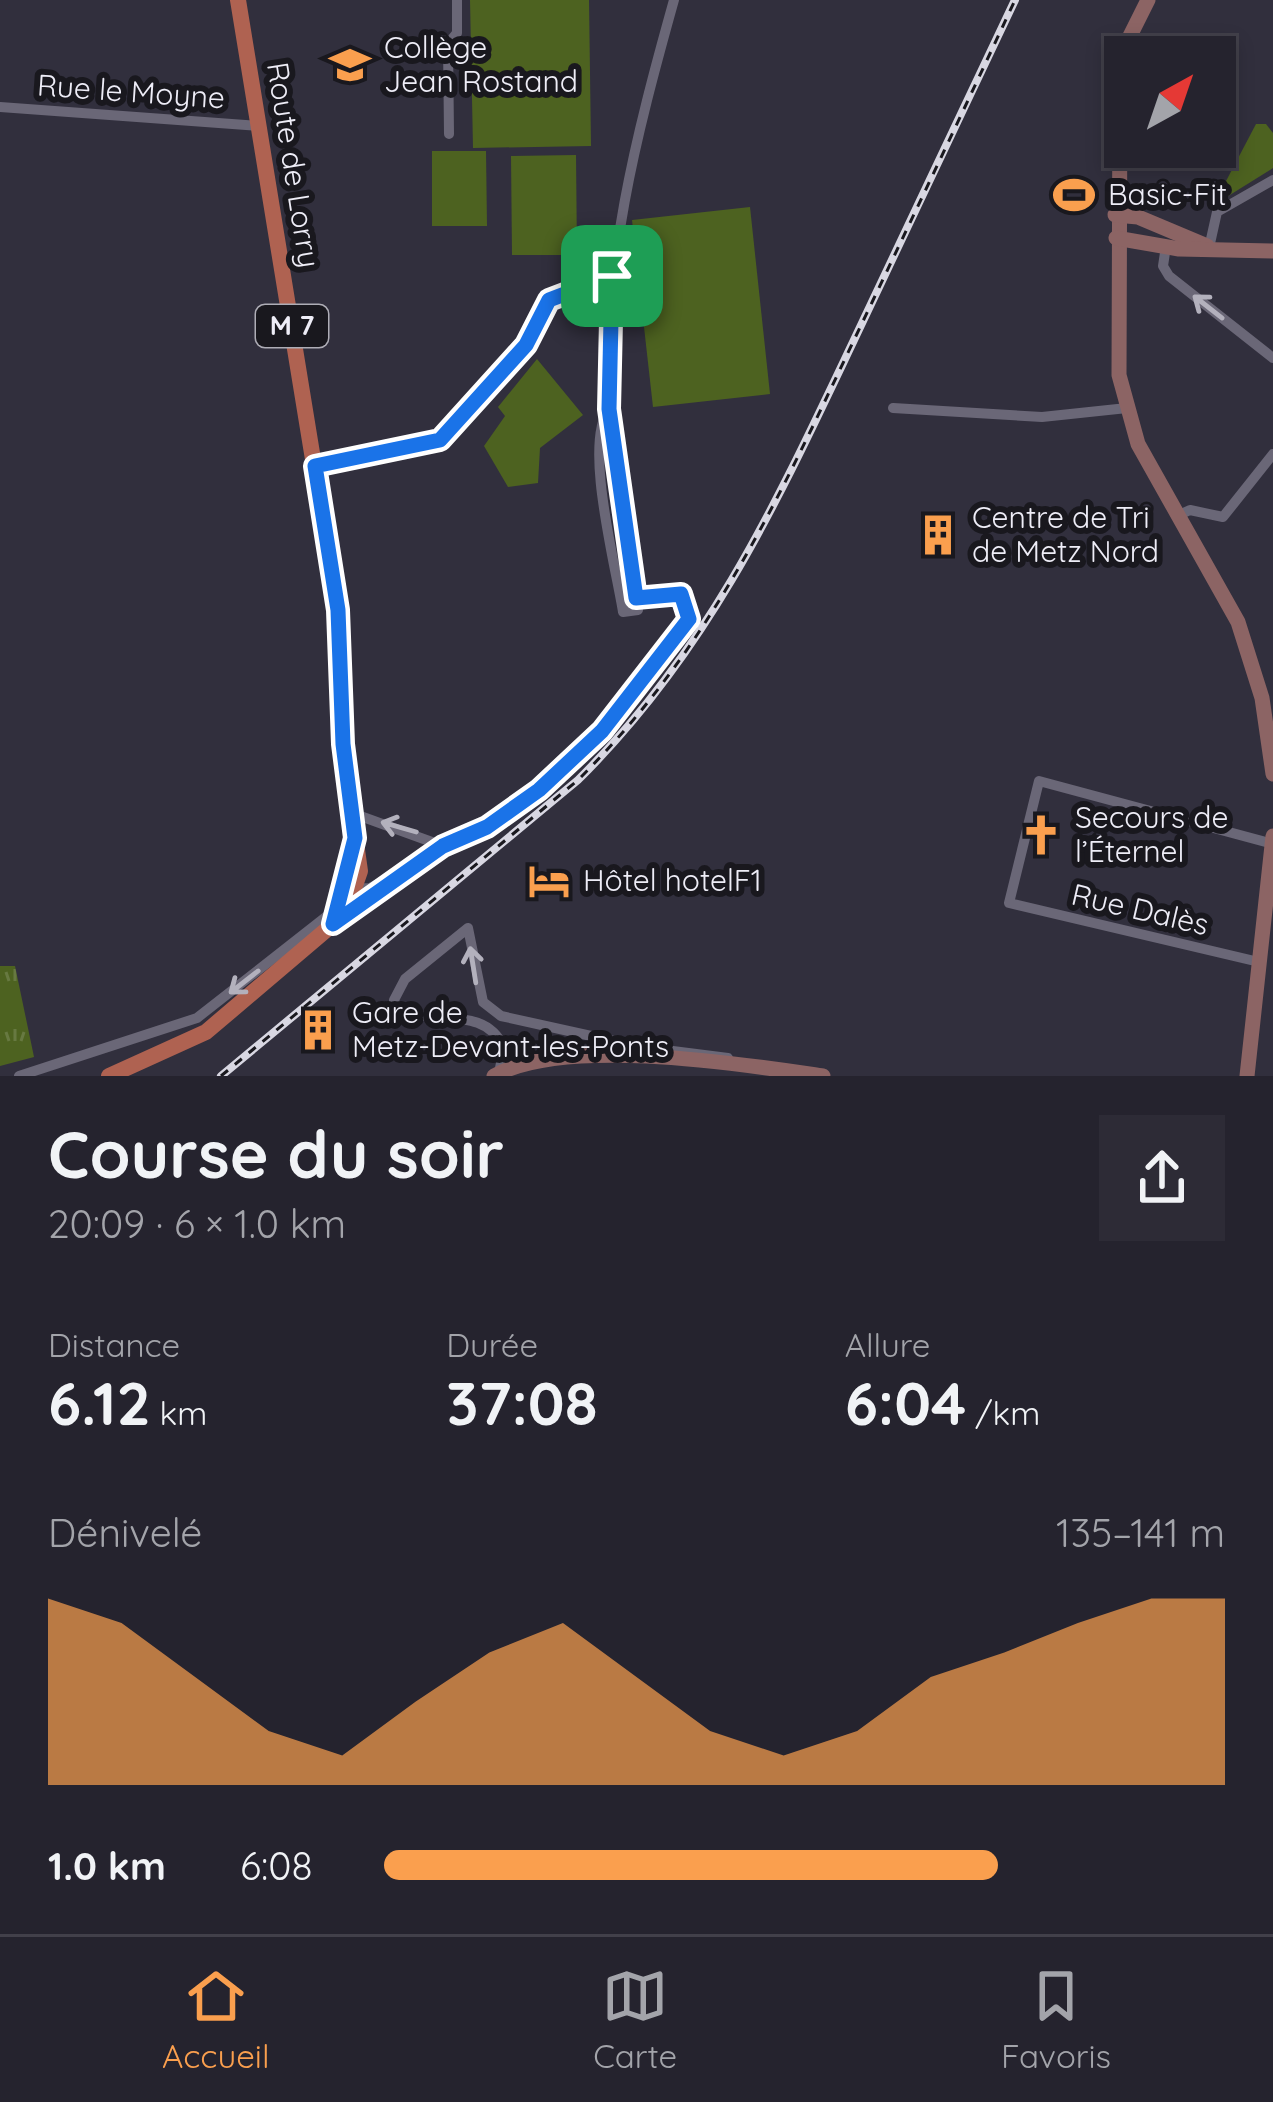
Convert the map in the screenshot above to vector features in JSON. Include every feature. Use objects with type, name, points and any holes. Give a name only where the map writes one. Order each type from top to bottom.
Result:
[{"type":"main road","name":"Route de Lorry","points":[[109,1076],[206,1032],[338,916],[361,861],[352,813],[338,610],[238,0]]},
{"type":"main road","points":[[1148,0],[1124,48],[1120,70],[1117,351],[1126,408],[1149,466],[1238,622],[1262,696],[1273,774]]},
{"type":"main road","points":[[1115,215],[1169,228],[1209,248]]},
{"type":"main road","points":[[1166,246],[1169,228]]},
{"type":"main road","points":[[1116,238],[1166,246],[1273,251]]},
{"type":"main road","points":[[1246,1076],[1273,840]]},
{"type":"main road","points":[[496,1075],[555,1056],[760,1067],[823,1076]]},
{"type":"street","points":[[449,134],[448,44],[458,33],[457,0]]},
{"type":"street","points":[[609,409],[599,425],[598,457],[622,612],[638,610],[609,409],[612,276],[623,193],[674,0]]},
{"type":"street","name":"Rue le Moyne","points":[[0,106],[259,126]]},
{"type":"street","points":[[1209,248],[1217,212],[1273,180]]},
{"type":"street","points":[[1166,246],[1163,266],[1169,276],[1273,358]]},
{"type":"street","points":[[315,466],[440,440],[526,345],[549,300],[612,276]]},
{"type":"street","points":[[893,409],[1042,417],[1126,408]]},
{"type":"street","points":[[1179,515],[1190,510],[1223,517],[1273,454]]},
{"type":"street","points":[[19,1076],[197,1018],[443,846],[487,827],[518,805],[602,731],[683,629],[690,609],[681,594],[636,598]]},
{"type":"street","name":"Rue Dalès","points":[[1259,962],[1009,903],[1040,781],[1273,840]]},
{"type":"street","points":[[352,813],[443,846]]},
{"type":"street","points":[[350,889],[410,871]]},
{"type":"street","points":[[496,1075],[504,1048],[488,1027],[474,1020],[411,1015],[397,1009],[394,1000],[405,979],[468,928],[483,1002],[501,1016],[641,1047],[712,1053],[760,1067]]},
{"type":"green space","points":[[470,0],[589,0],[591,146],[473,148]]},
{"type":"green space","points":[[1256,124],[1266,124],[1273,133],[1273,168],[1225,198],[1225,183]]},
{"type":"green space","points":[[432,151],[486,151],[487,226],[432,226]]},
{"type":"green space","points":[[576,155],[577,255],[512,255],[511,156]]},
{"type":"green space","points":[[750,207],[770,394],[653,407],[632,220]]},
{"type":"green space","points":[[537,359],[583,415],[540,448],[538,483],[508,487],[484,446],[505,416],[498,407]]},
{"type":"green space","points":[[0,966],[15,966],[34,1057],[0,1066]]},
{"type":"railway","points":[[221,1076],[578,780],[665,679],[702,627],[767,517],[1015,0]]},
{"type":"place","name":"Collège Jean Rostand","points":[[350,65]]},
{"type":"place","name":"Basic-Fit","points":[[1074,195]]},
{"type":"place","name":"Centre de Tri de Metz Nord","points":[[938,535]]},
{"type":"place","name":"Secours de l’Éternel","points":[[1041,835]]},
{"type":"place","name":"Hôtel hotelF1","points":[[549,881]]},
{"type":"place","name":"Gare de Metz-Devant-les-Ponts","points":[[318,1030]]},
{"type":"route","points":[[612,276],[609,409],[636,598],[676,592],[690,609],[689,619],[602,731],[539,790],[487,827],[443,846],[333,924],[355,838],[343,744],[338,610],[315,466],[440,440],[526,345],[549,300],[587,281],[612,276]]}]
